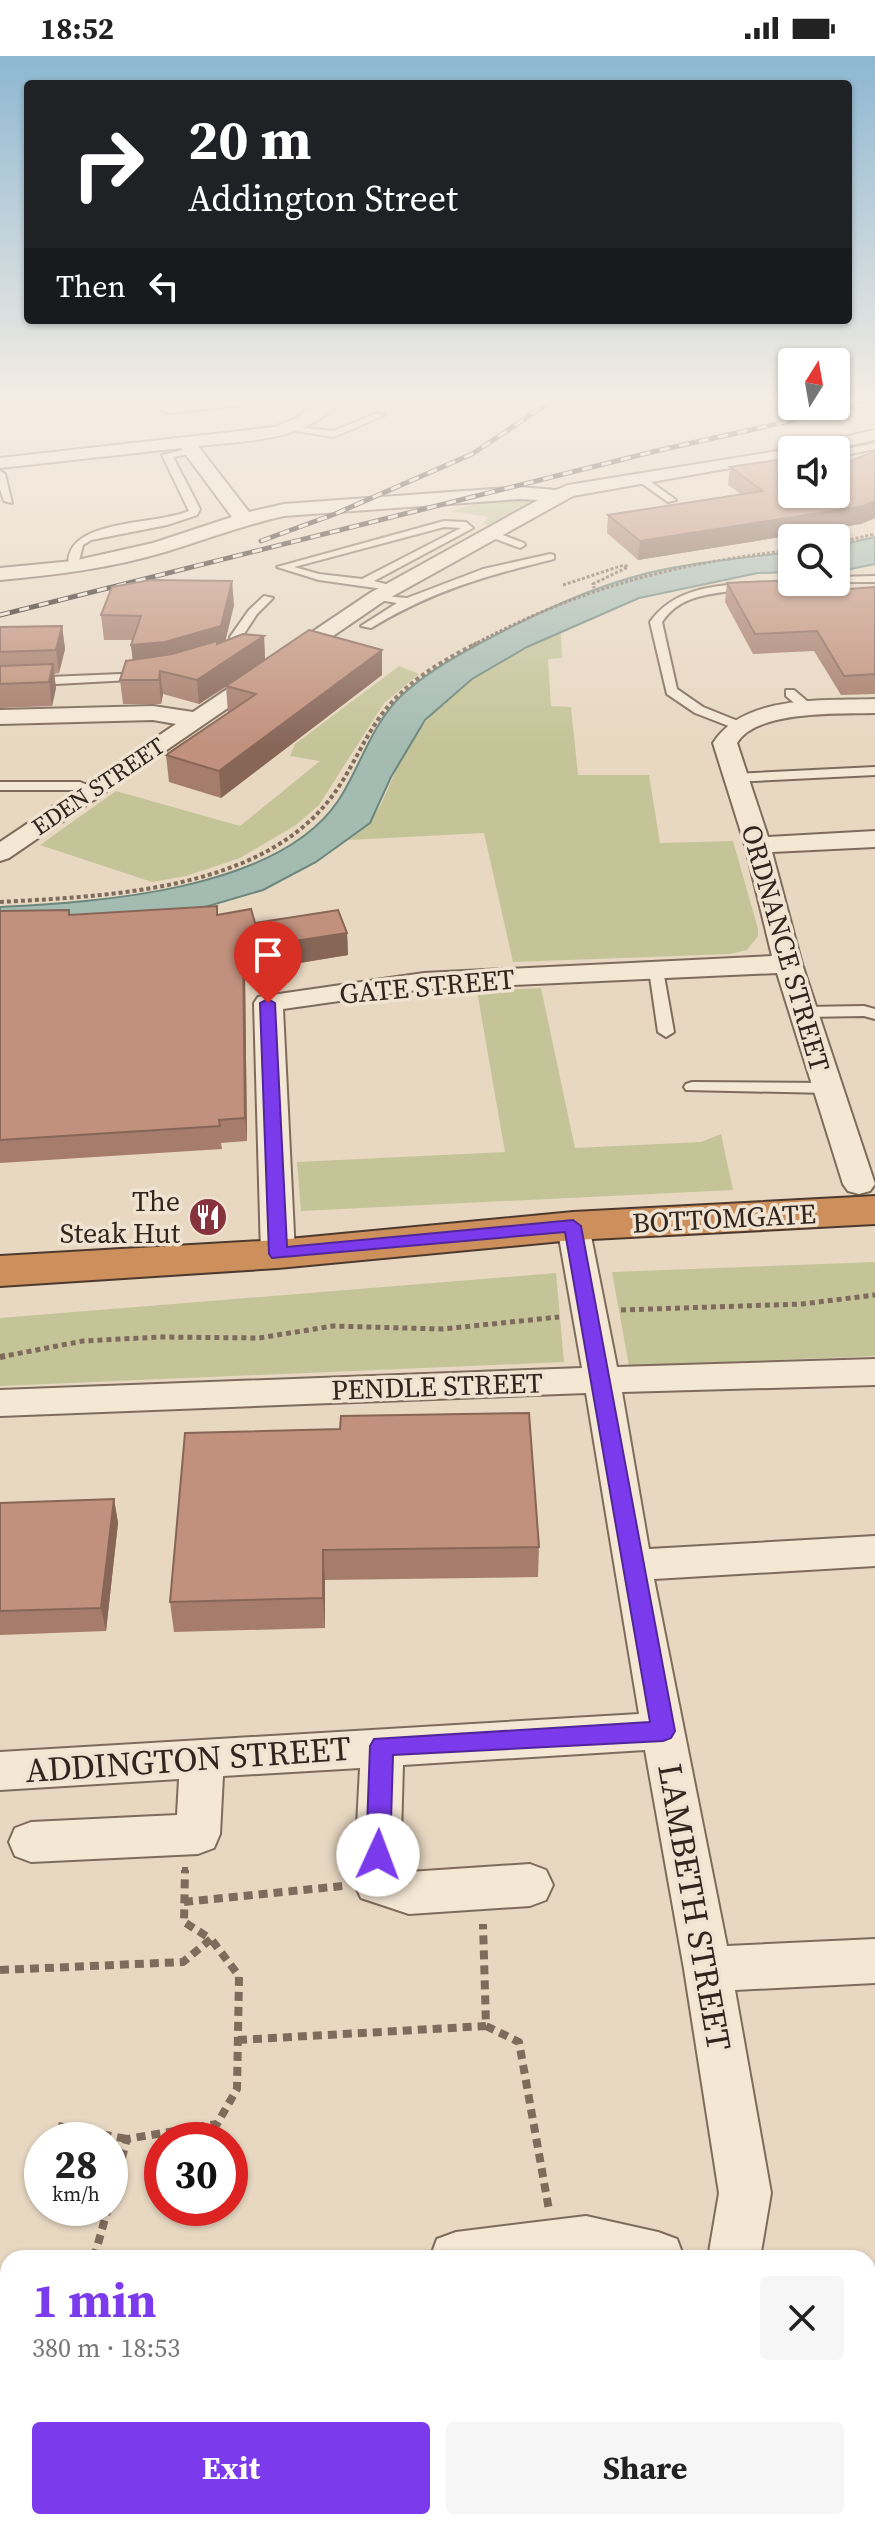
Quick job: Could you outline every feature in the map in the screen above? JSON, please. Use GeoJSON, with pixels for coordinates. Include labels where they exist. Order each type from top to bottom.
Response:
{"type":"FeatureCollection","features":[{"type":"Feature","properties":{"kind":"highway","name":"BOTTOMGATE"},"geometry":{"type":"LineString","coordinates":[[0,1271],[278,1254],[867,1197]]}},
{"type":"Feature","properties":{"kind":"street"},"geometry":{"type":"LineString","coordinates":[[241,515],[244,519]]}},
{"type":"Feature","properties":{"kind":"street"},"geometry":{"type":"LineString","coordinates":[[0,574],[73,567],[158,548],[260,515]]}},
{"type":"Feature","properties":{"kind":"street","name":"EDEN STREET"},"geometry":{"type":"LineString","coordinates":[[0,853],[197,720],[281,657],[385,592],[524,515]]}},
{"type":"Feature","properties":{"kind":"street"},"geometry":{"type":"LineString","coordinates":[[743,724],[810,710],[875,706]]}},
{"type":"Feature","properties":{"kind":"street"},"geometry":{"type":"LineString","coordinates":[[0,717],[153,713],[197,720]]}},
{"type":"Feature","properties":{"kind":"street","name":"ORDNANCE STREET"},"geometry":{"type":"LineString","coordinates":[[743,724],[726,738],[725,743],[734,778],[758,845],[788,964],[867,1197]]}},
{"type":"Feature","properties":{"kind":"street"},"geometry":{"type":"LineString","coordinates":[[758,845],[875,839]]}},
{"type":"Feature","properties":{"kind":"street","name":"GATE STREET"},"geometry":{"type":"LineString","coordinates":[[278,1254],[268,1003],[424,981],[788,964]]}},
{"type":"Feature","properties":{"kind":"street","name":"LAMBETH STREET"},"geometry":{"type":"LineString","coordinates":[[573,1226],[632,1565],[708,1969],[745,2193],[735,2250]]}},
{"type":"Feature","properties":{"kind":"street","name":"PENDLE STREET"},"geometry":{"type":"LineString","coordinates":[[0,1403],[875,1372]]}},
{"type":"Feature","properties":{"kind":"street"},"geometry":{"type":"LineString","coordinates":[[632,1565],[875,1551]]}},
{"type":"Feature","properties":{"kind":"street","name":"ADDINGTON STREET"},"geometry":{"type":"LineString","coordinates":[[0,1771],[663,1731]]}},
{"type":"Feature","properties":{"kind":"street"},"geometry":{"type":"LineString","coordinates":[[382,1746],[377,1883],[409,1893],[530,1885]]}},
{"type":"Feature","properties":{"kind":"street"},"geometry":{"type":"LineString","coordinates":[[31,1842],[198,1834],[202,1758]]}},
{"type":"Feature","properties":{"kind":"street"},"geometry":{"type":"LineString","coordinates":[[708,1969],[875,1961]]}},
{"type":"Feature","properties":{"kind":"street"},"geometry":{"type":"LineString","coordinates":[[542,2250],[586,2242],[622,2250]]}},
{"type":"Feature","properties":{"kind":"lane"},"geometry":{"type":"LineString","coordinates":[[73,567],[77,545],[86,537],[153,525],[185,515]]}},
{"type":"Feature","properties":{"kind":"lane"},"geometry":{"type":"LineString","coordinates":[[367,626],[385,592],[441,543],[468,528],[466,525],[444,524],[282,567],[385,592],[550,557]]}},
{"type":"Feature","properties":{"kind":"lane"},"geometry":{"type":"LineString","coordinates":[[492,534],[520,545]]}},
{"type":"Feature","properties":{"kind":"lane"},"geometry":{"type":"LineString","coordinates":[[850,580],[875,579]]}},
{"type":"Feature","properties":{"kind":"lane"},"geometry":{"type":"LineString","coordinates":[[743,724],[699,710],[671,691],[656,622],[666,607],[689,596],[758,585]]}},
{"type":"Feature","properties":{"kind":"lane"},"geometry":{"type":"LineString","coordinates":[[261,654],[237,653],[236,637],[268,598]]}},
{"type":"Feature","properties":{"kind":"lane"},"geometry":{"type":"LineString","coordinates":[[0,683],[103,681],[155,675]]}},
{"type":"Feature","properties":{"kind":"lane"},"geometry":{"type":"LineString","coordinates":[[790,693],[810,710]]}},
{"type":"Feature","properties":{"kind":"lane"},"geometry":{"type":"LineString","coordinates":[[734,778],[875,771]]}},
{"type":"Feature","properties":{"kind":"lane"},"geometry":{"type":"LineString","coordinates":[[0,786],[80,786],[94,790]]}},
{"type":"Feature","properties":{"kind":"lane"},"geometry":{"type":"LineString","coordinates":[[656,970],[666,1032]]}},
{"type":"Feature","properties":{"kind":"lane"},"geometry":{"type":"LineString","coordinates":[[804,1012],[864,1011],[875,1014]]}},
{"type":"Feature","properties":{"kind":"lane"},"geometry":{"type":"LineString","coordinates":[[692,1087],[828,1088]]}},
{"type":"Feature","properties":{"kind":"path"},"geometry":{"type":"LineString","coordinates":[[850,540],[875,534]]}},
{"type":"Feature","properties":{"kind":"path"},"geometry":{"type":"LineString","coordinates":[[0,902],[136,889],[229,867],[262,854],[325,806],[367,733],[397,695],[442,661],[511,623],[594,588],[652,570],[778,552]]}},
{"type":"Feature","properties":{"kind":"path"},"geometry":{"type":"LineString","coordinates":[[563,585],[624,565],[628,567],[593,584],[594,588]]}},
{"type":"Feature","properties":{"kind":"path"},"geometry":{"type":"LineString","coordinates":[[0,1357],[83,1341],[160,1337],[259,1338],[333,1326],[443,1329],[531,1322],[588,1313],[680,1306],[802,1304],[875,1295]]}},
{"type":"Feature","properties":{"kind":"path"},"geometry":{"type":"LineString","coordinates":[[128,2139],[217,2124],[237,2089],[239,1976],[211,1939],[184,1922],[186,1835]]}},
{"type":"Feature","properties":{"kind":"path"},"geometry":{"type":"LineString","coordinates":[[184,1902],[377,1883]]}},
{"type":"Feature","properties":{"kind":"path"},"geometry":{"type":"LineString","coordinates":[[482,1888],[486,2026]]}},
{"type":"Feature","properties":{"kind":"path"},"geometry":{"type":"LineString","coordinates":[[0,1970],[183,1962],[211,1939]]}},
{"type":"Feature","properties":{"kind":"path"},"geometry":{"type":"LineString","coordinates":[[238,2040],[486,2026],[519,2042],[536,2250]]}},
{"type":"Feature","properties":{"kind":"path"},"geometry":{"type":"LineString","coordinates":[[96,2250],[103,2226]]}},
{"type":"Feature","properties":{"kind":"green space"},"geometry":{"type":"Polygon","coordinates":[[[479,515],[509,515],[491,525],[483,523],[489,517],[479,515]]]}},
{"type":"Feature","properties":{"kind":"green space"},"geometry":{"type":"Polygon","coordinates":[[[561,633],[562,658],[548,659],[551,706],[571,707],[578,775],[649,775],[660,843],[733,841],[758,929],[758,936],[747,950],[730,954],[513,962],[484,833],[348,840],[371,821],[406,749],[436,710],[494,665],[561,633]]]}},
{"type":"Feature","properties":{"kind":"green space"},"geometry":{"type":"Polygon","coordinates":[[[399,666],[419,674],[384,703],[319,805],[296,825],[240,858],[186,876],[152,882],[40,845],[116,791],[240,826],[320,761],[290,756],[295,744],[399,666]]]}},
{"type":"Feature","properties":{"kind":"green space"},"geometry":{"type":"Polygon","coordinates":[[[541,988],[575,1148],[701,1142],[721,1134],[733,1190],[301,1211],[297,1162],[505,1152],[477,991],[541,988]]]}},
{"type":"Feature","properties":{"kind":"green space"},"geometry":{"type":"Polygon","coordinates":[[[875,1262],[875,1356],[629,1366],[612,1272],[875,1262]]]}},
{"type":"Feature","properties":{"kind":"green space"},"geometry":{"type":"Polygon","coordinates":[[[556,1273],[564,1362],[0,1386],[0,1318],[556,1273]]]}},
{"type":"Feature","properties":{"kind":"shaded area"},"geometry":{"type":"Polygon","coordinates":[[[875,537],[875,564],[850,569],[850,543],[875,537]]]}},
{"type":"Feature","properties":{"kind":"shaded area"},"geometry":{"type":"Polygon","coordinates":[[[778,554],[778,572],[758,573],[639,598],[527,647],[472,679],[425,720],[391,777],[370,823],[316,862],[263,890],[181,914],[0,931],[0,907],[86,901],[183,886],[230,873],[273,855],[310,831],[338,801],[373,734],[390,709],[400,697],[441,666],[525,620],[585,593],[648,573],[778,554]]]}},
{"type":"Feature","properties":{"kind":"building"},"geometry":{"type":"Polygon","coordinates":[[[609,515],[803,515],[640,541],[609,515]]]}},
{"type":"Feature","properties":{"kind":"building"},"geometry":{"type":"Polygon","coordinates":[[[151,580],[232,581],[221,626],[165,642],[131,645],[141,616],[101,615],[112,587],[151,580]]]}},
{"type":"Feature","properties":{"kind":"building"},"geometry":{"type":"Polygon","coordinates":[[[778,581],[778,596],[850,596],[850,589],[875,587],[875,674],[844,676],[817,631],[755,634],[727,583],[778,581]]]}},
{"type":"Feature","properties":{"kind":"building"},"geometry":{"type":"Polygon","coordinates":[[[62,626],[56,650],[0,652],[0,627],[62,626]]]}},
{"type":"Feature","properties":{"kind":"building"},"geometry":{"type":"Polygon","coordinates":[[[309,630],[382,650],[219,771],[166,755],[256,694],[226,686],[309,630]]]}},
{"type":"Feature","properties":{"kind":"building"},"geometry":{"type":"Polygon","coordinates":[[[243,634],[264,636],[197,680],[160,671],[159,680],[120,680],[126,661],[172,654],[217,641],[217,644],[243,634]]]}},
{"type":"Feature","properties":{"kind":"building"},"geometry":{"type":"Polygon","coordinates":[[[53,664],[49,682],[0,684],[0,666],[53,664]]]}},
{"type":"Feature","properties":{"kind":"building"},"geometry":{"type":"Polygon","coordinates":[[[217,906],[217,915],[251,909],[255,923],[338,910],[347,933],[243,949],[245,1118],[219,1120],[220,1126],[0,1140],[0,911],[69,910],[69,915],[217,906]]]}},
{"type":"Feature","properties":{"kind":"building"},"geometry":{"type":"Polygon","coordinates":[[[529,1413],[539,1547],[323,1550],[323,1598],[170,1602],[185,1433],[340,1429],[341,1416],[529,1413]]]}},
{"type":"Feature","properties":{"kind":"building"},"geometry":{"type":"Polygon","coordinates":[[[114,1499],[101,1608],[0,1611],[0,1503],[114,1499]]]}},
{"type":"Feature","properties":{"kind":"railway"},"geometry":{"type":"LineString","coordinates":[[261,541],[331,515]]}},
{"type":"Feature","properties":{"kind":"railway"},"geometry":{"type":"LineString","coordinates":[[0,615],[398,515]]}},
{"type":"Feature","properties":{"kind":"place","name":"The Steak Hut"},"geometry":{"type":"Point","coordinates":[208,1217]}},
{"type":"Feature","properties":{"kind":"route"},"geometry":{"type":"LineString","coordinates":[[268,1003],[278,1254],[573,1226],[663,1731],[382,1746],[378,1855]]}}]}
